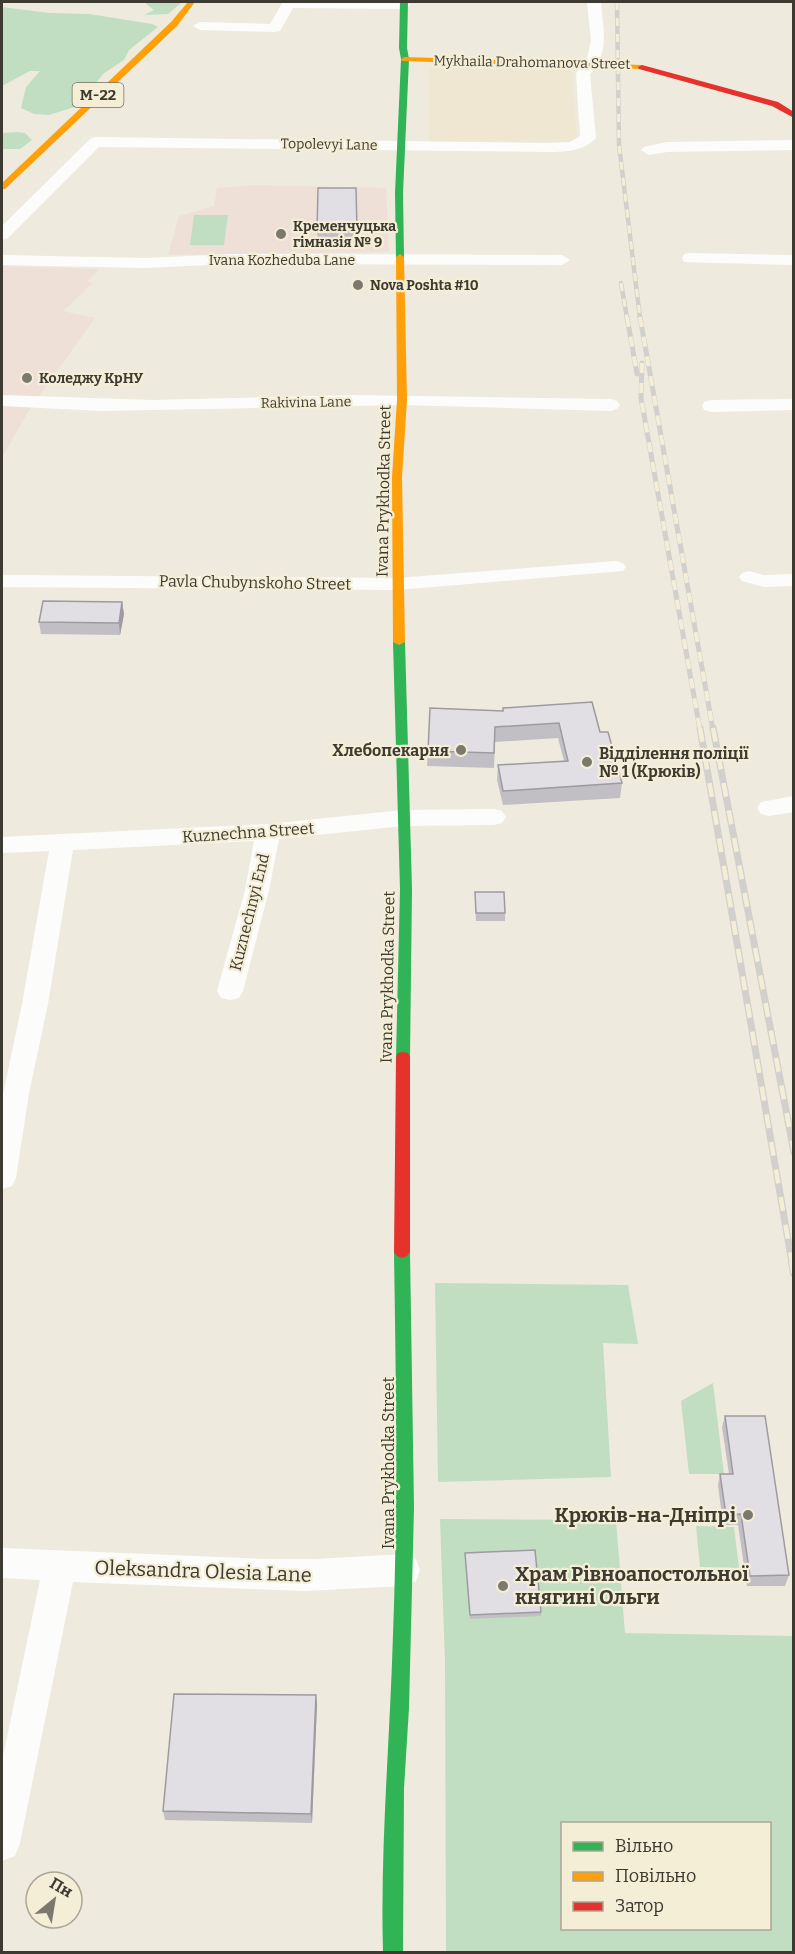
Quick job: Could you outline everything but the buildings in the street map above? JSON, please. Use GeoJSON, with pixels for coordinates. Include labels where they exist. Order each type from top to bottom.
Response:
{"type":"FeatureCollection","features":[{"type":"Feature","properties":{"kind":"main road","name":"М-22"},"geometry":{"type":"LineString","coordinates":[[2,186],[174,24],[191,2]]}},
{"type":"Feature","properties":{"kind":"main road","name":"Ivana Prykhodka Street"},"geometry":{"type":"LineString","coordinates":[[393,1953],[395,1788],[400,1708],[406,1508],[401,1146],[406,890],[397,584],[397,477],[402,400],[400,260],[401,145],[405,59],[403,48],[404,3]]}},
{"type":"Feature","properties":{"kind":"main road","name":"Mykhaila Drahomanova Street"},"geometry":{"type":"LineString","coordinates":[[405,59],[623,63],[654,69],[775,104],[794,116]]}},
{"type":"Feature","properties":{"kind":"street"},"geometry":{"type":"LineString","coordinates":[[593,63],[598,41],[594,2]]}},
{"type":"Feature","properties":{"kind":"street"},"geometry":{"type":"LineString","coordinates":[[200,26],[275,28],[288,4],[404,3]]}},
{"type":"Feature","properties":{"kind":"street","name":"Topolevyi Lane"},"geometry":{"type":"LineString","coordinates":[[2,235],[95,142],[564,147],[582,143],[588,138],[582,87],[583,73],[593,63]]}},
{"type":"Feature","properties":{"kind":"street"},"geometry":{"type":"LineString","coordinates":[[649,150],[667,147],[794,145]]}},
{"type":"Feature","properties":{"kind":"street"},"geometry":{"type":"LineString","coordinates":[[690,258],[794,260]]}},
{"type":"Feature","properties":{"kind":"street","name":"Ivana Kozheduba Lane"},"geometry":{"type":"LineString","coordinates":[[2,260],[145,263],[232,259],[562,260]]}},
{"type":"Feature","properties":{"kind":"street","name":"Rakivina Lane"},"geometry":{"type":"LineString","coordinates":[[2,401],[43,404],[176,405],[402,400],[611,405]]}},
{"type":"Feature","properties":{"kind":"street"},"geometry":{"type":"LineString","coordinates":[[711,406],[794,404]]}},
{"type":"Feature","properties":{"kind":"street","name":"Pavla Chubynskoho Street"},"geometry":{"type":"LineString","coordinates":[[2,581],[397,584],[616,567]]}},
{"type":"Feature","properties":{"kind":"street"},"geometry":{"type":"LineString","coordinates":[[749,577],[764,581],[794,580]]}},
{"type":"Feature","properties":{"kind":"street"},"geometry":{"type":"LineString","coordinates":[[769,808],[794,804]]}},
{"type":"Feature","properties":{"kind":"street","name":"Kuznechna Street"},"geometry":{"type":"LineString","coordinates":[[2,845],[268,832],[403,818],[494,817]]}},
{"type":"Feature","properties":{"kind":"street","name":"Kuznechnyi End"},"geometry":{"type":"LineString","coordinates":[[230,991],[257,890],[268,832]]}},
{"type":"Feature","properties":{"kind":"street"},"geometry":{"type":"LineString","coordinates":[[2,1178],[16,1093],[36,1004],[62,842]]}},
{"type":"Feature","properties":{"kind":"street","name":"Oleksandra Olesia Lane"},"geometry":{"type":"LineString","coordinates":[[2,1563],[201,1574],[308,1575],[372,1569],[404,1570]]}},
{"type":"Feature","properties":{"kind":"street"},"geometry":{"type":"LineString","coordinates":[[2,1843],[60,1566]]}},
{"type":"Feature","properties":{"kind":"shaded area"},"geometry":{"type":"Polygon","coordinates":[[[429,68],[572,70],[577,142],[429,142],[429,68]]]}},
{"type":"Feature","properties":{"kind":"shaded area","name":"Кременчуцька гімназія № 9"},"geometry":{"type":"Polygon","coordinates":[[[256,185],[386,188],[389,252],[168,255],[179,216],[214,206],[217,188],[256,185]]]}},
{"type":"Feature","properties":{"kind":"shaded area","name":"Коледжу КрНУ"},"geometry":{"type":"Polygon","coordinates":[[[2,266],[99,269],[87,282],[93,283],[63,311],[95,318],[29,410],[2,458],[2,266]]]}},
{"type":"Feature","properties":{"kind":"green space"},"geometry":{"type":"Polygon","coordinates":[[[147,2],[182,2],[168,14],[144,15],[154,10],[146,4],[147,2]]]}},
{"type":"Feature","properties":{"kind":"green space"},"geometry":{"type":"Polygon","coordinates":[[[2,7],[50,13],[89,14],[152,24],[158,27],[129,50],[124,60],[103,74],[78,106],[49,115],[34,114],[21,108],[26,87],[40,71],[30,71],[2,86],[2,7]]]}},
{"type":"Feature","properties":{"kind":"green space"},"geometry":{"type":"Polygon","coordinates":[[[2,133],[25,133],[32,140],[20,149],[2,149],[2,133]]]}},
{"type":"Feature","properties":{"kind":"green space"},"geometry":{"type":"Polygon","coordinates":[[[194,215],[228,215],[224,245],[190,245],[194,215]]]}},
{"type":"Feature","properties":{"kind":"green space"},"geometry":{"type":"Polygon","coordinates":[[[435,1283],[628,1285],[638,1344],[603,1343],[611,1477],[438,1482],[435,1283]]]}},
{"type":"Feature","properties":{"kind":"green space"},"geometry":{"type":"Polygon","coordinates":[[[713,1383],[724,1474],[689,1474],[681,1401],[713,1383]]]}},
{"type":"Feature","properties":{"kind":"green space"},"geometry":{"type":"Polygon","coordinates":[[[440,1519],[616,1520],[625,1633],[793,1636],[793,1952],[446,1952],[445,1662],[440,1519]]]}},
{"type":"Feature","properties":{"kind":"green space"},"geometry":{"type":"Polygon","coordinates":[[[696,1526],[734,1527],[739,1568],[700,1567],[696,1526]]]}},
{"type":"Feature","properties":{"kind":"railway"},"geometry":{"type":"LineString","coordinates":[[617,2],[619,145],[640,318]]}},
{"type":"Feature","properties":{"kind":"railway"},"geometry":{"type":"LineString","coordinates":[[621,283],[627,318]]}},
{"type":"Feature","properties":{"kind":"railway"},"geometry":{"type":"LineString","coordinates":[[627,317],[637,374]]}},
{"type":"Feature","properties":{"kind":"railway"},"geometry":{"type":"LineString","coordinates":[[640,317],[713,730]]}},
{"type":"Feature","properties":{"kind":"railway"},"geometry":{"type":"LineString","coordinates":[[642,363],[641,398],[700,730]]}},
{"type":"Feature","properties":{"kind":"railway"},"geometry":{"type":"LineString","coordinates":[[700,728],[792,1263]]}},
{"type":"Feature","properties":{"kind":"railway"},"geometry":{"type":"LineString","coordinates":[[713,728],[794,1152]]}},
{"type":"Feature","properties":{"kind":"railway"},"geometry":{"type":"LineString","coordinates":[[792,1262],[794,1273]]}},
{"type":"Feature","properties":{"kind":"traffic: fast"},"geometry":{"type":"LineString","coordinates":[[400,257],[399,193],[405,59],[403,48],[404,2]]}},
{"type":"Feature","properties":{"kind":"traffic: fast"},"geometry":{"type":"LineString","coordinates":[[399,642],[406,889],[403,1057]]}},
{"type":"Feature","properties":{"kind":"traffic: fast"},"geometry":{"type":"LineString","coordinates":[[393,1952],[395,1788],[400,1708],[406,1508],[402,1252]]}},
{"type":"Feature","properties":{"kind":"traffic: slow"},"geometry":{"type":"LineString","coordinates":[[2,187],[174,24],[191,2]]}},
{"type":"Feature","properties":{"kind":"traffic: slow"},"geometry":{"type":"LineString","coordinates":[[405,59],[642,67]]}},
{"type":"Feature","properties":{"kind":"traffic: slow"},"geometry":{"type":"LineString","coordinates":[[399,642],[397,477],[402,400],[400,257]]}},
{"type":"Feature","properties":{"kind":"traffic: jam"},"geometry":{"type":"LineString","coordinates":[[642,67],[775,104],[794,116]]}},
{"type":"Feature","properties":{"kind":"traffic: jam"},"geometry":{"type":"LineString","coordinates":[[402,1252],[403,1057]]}},
{"type":"Feature","properties":{"kind":"place","name":"Кременчуцька гімназія № 9"},"geometry":{"type":"Point","coordinates":[281,234]}},
{"type":"Feature","properties":{"kind":"place","name":"Nova Poshta #10"},"geometry":{"type":"Point","coordinates":[358,285]}},
{"type":"Feature","properties":{"kind":"place","name":"Коледжу КрНУ"},"geometry":{"type":"Point","coordinates":[27,378]}},
{"type":"Feature","properties":{"kind":"place","name":"Хлебопекарня"},"geometry":{"type":"Point","coordinates":[461,750]}},
{"type":"Feature","properties":{"kind":"place","name":"Відділення поліції № 1 (Крюків)"},"geometry":{"type":"Point","coordinates":[587,762]}},
{"type":"Feature","properties":{"kind":"place","name":"Крюків-на-Дніпрі"},"geometry":{"type":"Point","coordinates":[748,1515]}},
{"type":"Feature","properties":{"kind":"place","name":"Храм Рівноапостольної княгині Ольги"},"geometry":{"type":"Point","coordinates":[503,1586]}}]}
